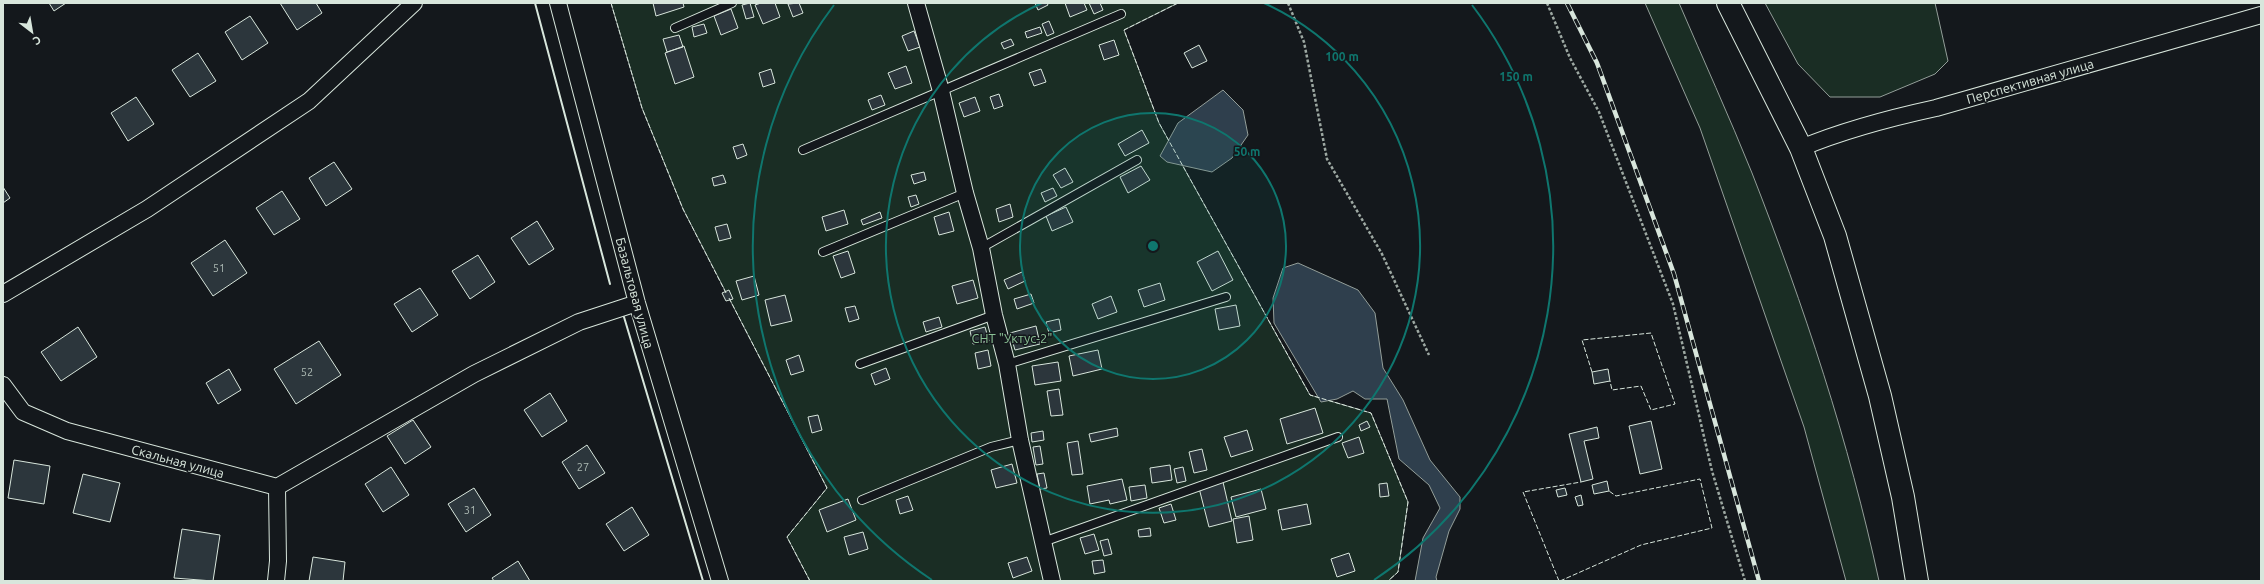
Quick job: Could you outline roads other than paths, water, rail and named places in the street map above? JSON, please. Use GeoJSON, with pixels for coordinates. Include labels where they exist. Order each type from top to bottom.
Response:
{"type":"FeatureCollection","features":[{"type":"Feature","properties":{"kind":"main road"},"geometry":{"type":"LineString","coordinates":[[1728,3],[1801,148],[1835,236],[1849,281],[1880,396],[1903,497],[1917,581]]}},
{"type":"Feature","properties":{"kind":"street"},"geometry":{"type":"LineString","coordinates":[[3,294],[148,210],[309,101],[414,3]]}},
{"type":"Feature","properties":{"kind":"street","name":"Базальтовая улица"},"geometry":{"type":"LineString","coordinates":[[558,3],[637,303],[720,581]]}},
{"type":"Feature","properties":{"kind":"street"},"geometry":{"type":"LineString","coordinates":[[916,3],[941,91],[965,193],[981,248],[994,315],[1007,364],[1020,440],[1052,581]]}},
{"type":"Feature","properties":{"kind":"street","name":"Перспективная улица"},"geometry":{"type":"LineString","coordinates":[[1801,148],[1826,138],[1889,119],[1969,98],[2261,15]]}},
{"type":"Feature","properties":{"kind":"street"},"geometry":{"type":"LineString","coordinates":[[276,581],[278,561],[277,487],[474,374],[579,322],[637,303]]}},
{"type":"Feature","properties":{"kind":"street","name":"Скальная улица"},"geometry":{"type":"LineString","coordinates":[[3,385],[23,412],[67,431],[277,487]]}},
{"type":"Feature","properties":{"kind":"lane"},"geometry":{"type":"LineString","coordinates":[[675,28],[732,3]]}},
{"type":"Feature","properties":{"kind":"lane"},"geometry":{"type":"LineString","coordinates":[[804,150],[1121,14]]}},
{"type":"Feature","properties":{"kind":"lane"},"geometry":{"type":"LineString","coordinates":[[981,248],[1137,160]]}},
{"type":"Feature","properties":{"kind":"lane"},"geometry":{"type":"LineString","coordinates":[[823,252],[965,193]]}},
{"type":"Feature","properties":{"kind":"lane"},"geometry":{"type":"LineString","coordinates":[[1007,364],[1226,297]]}},
{"type":"Feature","properties":{"kind":"lane"},"geometry":{"type":"LineString","coordinates":[[860,364],[994,315]]}},
{"type":"Feature","properties":{"kind":"lane"},"geometry":{"type":"LineString","coordinates":[[1043,542],[1338,437]]}},
{"type":"Feature","properties":{"kind":"lane"},"geometry":{"type":"LineString","coordinates":[[862,500],[990,447],[1020,440]]}},
{"type":"Feature","properties":{"kind":"water"},"geometry":{"type":"Polygon","coordinates":[[[1223,90],[1243,110],[1248,135],[1232,158],[1212,172],[1167,162],[1160,156],[1178,123],[1223,90]]]}},
{"type":"Feature","properties":{"kind":"water"},"geometry":{"type":"Polygon","coordinates":[[[1298,263],[1358,290],[1375,313],[1383,368],[1403,400],[1430,460],[1460,497],[1460,509],[1449,531],[1436,577],[1437,581],[1415,581],[1423,538],[1440,508],[1429,485],[1399,459],[1387,399],[1365,399],[1353,391],[1337,399],[1321,402],[1274,323],[1273,298],[1283,268],[1298,263]]]}},
{"type":"Feature","properties":{"kind":"railway"},"geometry":{"type":"LineString","coordinates":[[1567,3],[1597,63],[1674,274],[1759,581]]}},
{"type":"Feature","properties":{"kind":"park label","name":"СНТ \"Уктус-2\""},"geometry":{"type":"Point","coordinates":[1012,338]}}]}
